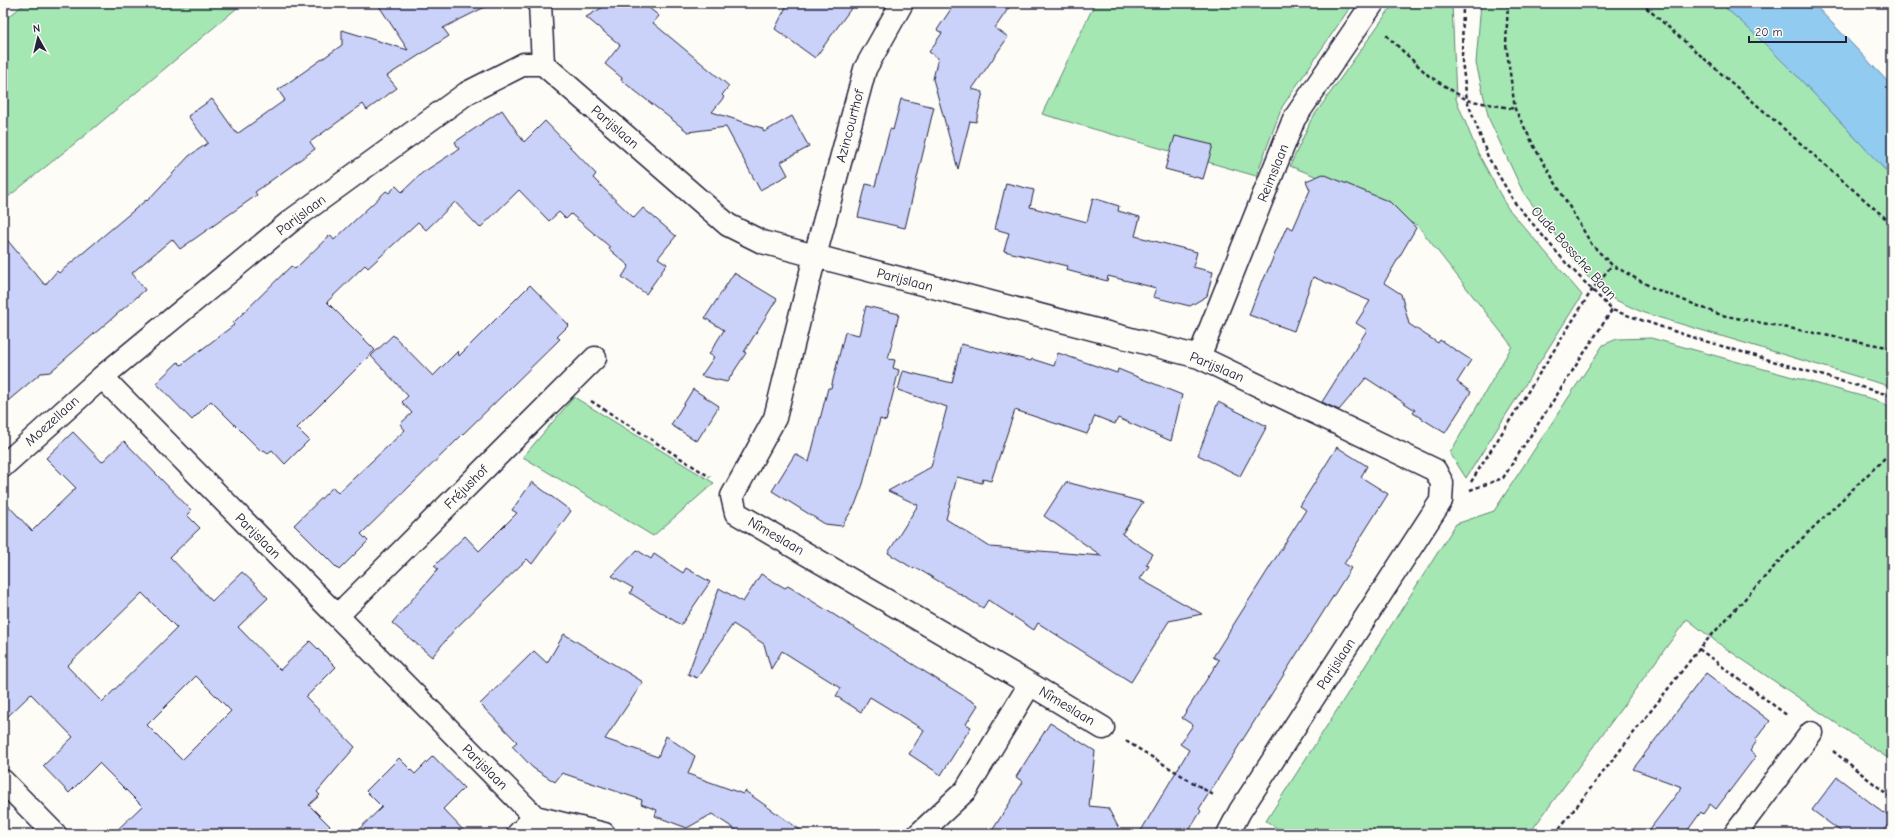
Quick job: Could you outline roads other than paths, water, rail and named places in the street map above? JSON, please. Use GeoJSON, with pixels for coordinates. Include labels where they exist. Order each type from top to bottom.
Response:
{"type":"FeatureCollection","features":[{"type":"Feature","properties":{"kind":"street"},"geometry":{"type":"LineString","coordinates":[[540,3],[543,64]]}},
{"type":"Feature","properties":{"kind":"street","name":"Azincourthof"},"geometry":{"type":"LineString","coordinates":[[815,256],[865,69],[902,3]]}},
{"type":"Feature","properties":{"kind":"street","name":"Reimslaan"},"geometry":{"type":"LineString","coordinates":[[1199,357],[1294,119],[1369,9]]}},
{"type":"Feature","properties":{"kind":"street","name":"Parijslaan"},"geometry":{"type":"LineString","coordinates":[[535,817],[102,377],[292,220],[467,93],[524,64],[543,64],[728,225],[762,242],[1199,357],[1435,470],[1442,484],[1442,501],[1240,811],[1228,834]]}},
{"type":"Feature","properties":{"kind":"street","name":"Nîmeslaan"},"geometry":{"type":"LineString","coordinates":[[815,256],[774,418],[732,496],[736,513],[1103,728]]}},
{"type":"Feature","properties":{"kind":"street","name":"Fréjushof"},"geometry":{"type":"LineString","coordinates":[[337,616],[594,358]]}},
{"type":"Feature","properties":{"kind":"street","name":"Moezellaan"},"geometry":{"type":"LineString","coordinates":[[3,466],[102,377]]}},
{"type":"Feature","properties":{"kind":"street","name":"Nîmeslaan"},"geometry":{"type":"LineString","coordinates":[[919,834],[966,790],[1030,684]]}},
{"type":"Feature","properties":{"kind":"street"},"geometry":{"type":"LineString","coordinates":[[1735,834],[1811,733]]}},
{"type":"Feature","properties":{"kind":"street"},"geometry":{"type":"LineString","coordinates":[[3,781],[55,834]]}},
{"type":"Feature","properties":{"kind":"street"},"geometry":{"type":"LineString","coordinates":[[518,834],[535,817],[604,834]]}},
{"type":"Feature","properties":{"kind":"water"},"geometry":{"type":"Polygon","coordinates":[[[1720,3],[1813,3],[1892,86],[1892,177],[1787,66],[1720,3]]]}}]}
